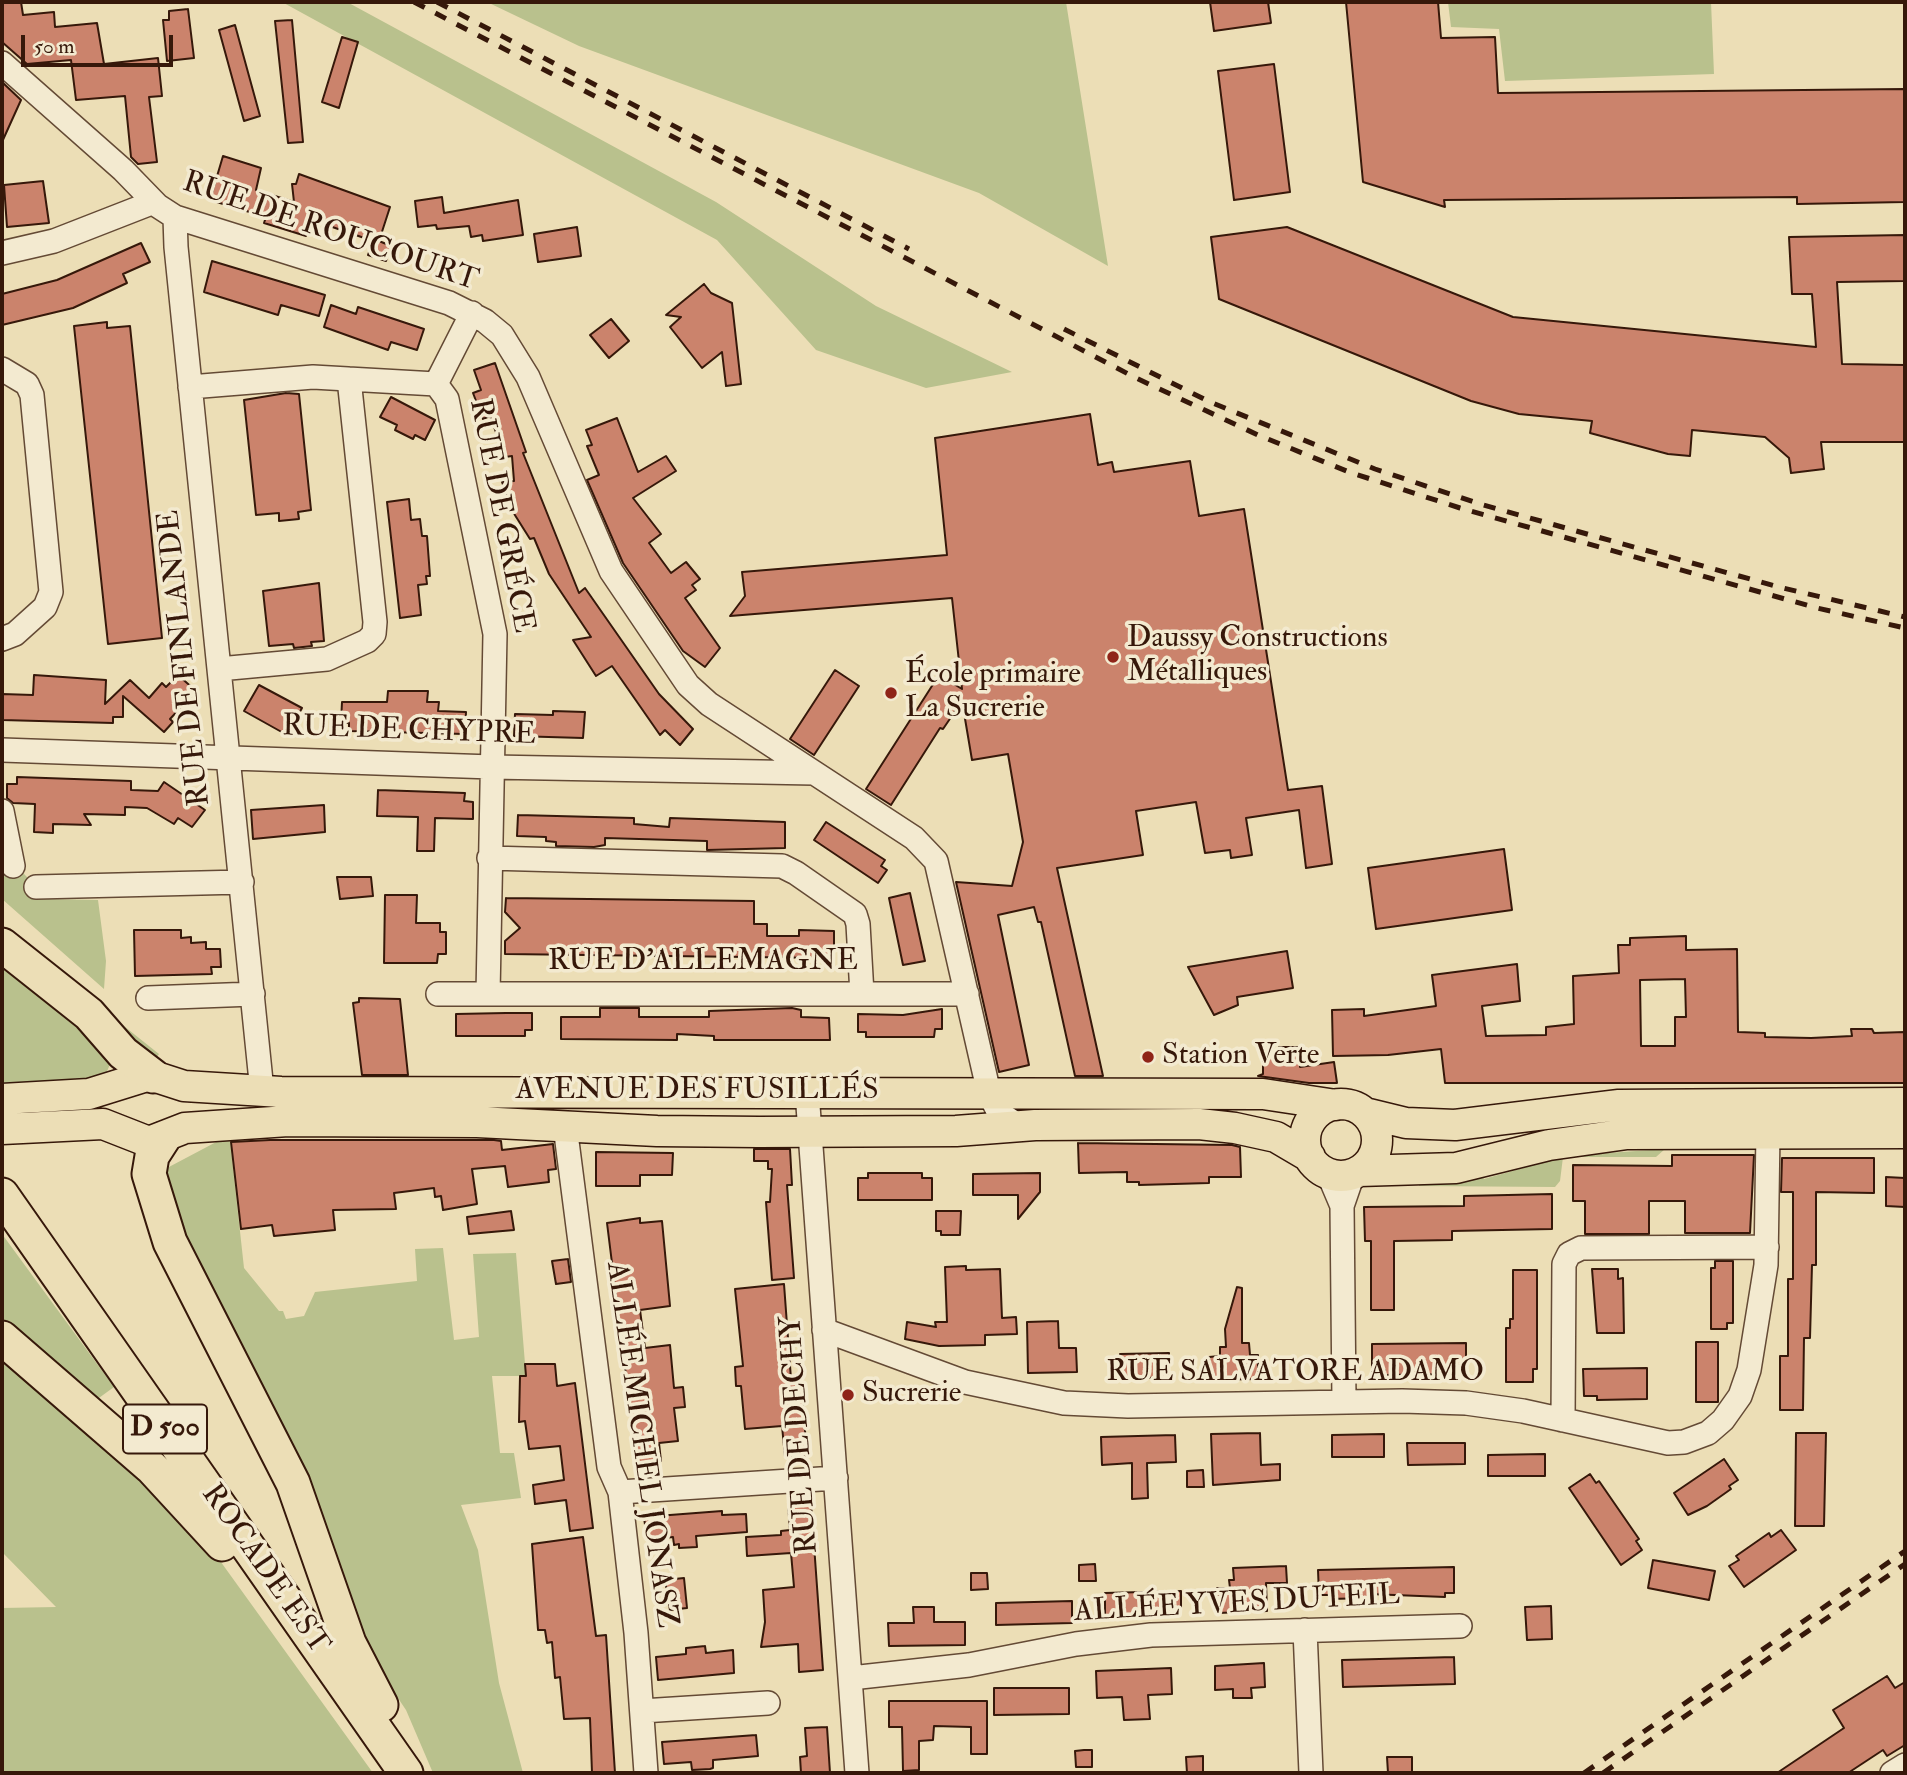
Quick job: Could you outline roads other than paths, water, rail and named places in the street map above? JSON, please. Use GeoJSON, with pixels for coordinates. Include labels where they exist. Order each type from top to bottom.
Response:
{"type":"FeatureCollection","features":[{"type":"Feature","properties":{"kind":"highway"},"geometry":{"type":"LineString","coordinates":[[2,945],[89,1014],[122,1054],[161,1079]]}},
{"type":"Feature","properties":{"kind":"highway"},"geometry":{"type":"LineString","coordinates":[[168,1135],[152,1156],[149,1174],[170,1242],[293,1483],[360,1668],[422,1773]]}},
{"type":"Feature","properties":{"kind":"highway","name":"ROCADE EST"},"geometry":{"type":"LineString","coordinates":[[2,1195],[406,1773]]}},
{"type":"Feature","properties":{"kind":"highway"},"geometry":{"type":"LineString","coordinates":[[2,1338],[171,1486],[217,1536],[274,1608],[328,1662]]}},
{"type":"Feature","properties":{"kind":"main road","name":"AVENUE DES FUSILLÉS"},"geometry":{"type":"LineString","coordinates":[[2,1099],[102,1091],[139,1077],[161,1079],[184,1086],[262,1091],[1274,1094],[1336,1105]]}},
{"type":"Feature","properties":{"kind":"main road"},"geometry":{"type":"LineString","coordinates":[[161,1079],[182,1102],[181,1119],[168,1135]]}},
{"type":"Feature","properties":{"kind":"main road"},"geometry":{"type":"LineString","coordinates":[[1905,1103],[1619,1105],[1455,1125],[1406,1123],[1365,1114],[1351,1105],[1336,1105],[1321,1111],[1310,1122],[1306,1139],[1338,1169],[1456,1168],[1549,1145],[1627,1134],[1905,1133]]}},
{"type":"Feature","properties":{"kind":"main road"},"geometry":{"type":"LineString","coordinates":[[1338,1169],[1372,1159],[1377,1142],[1374,1126],[1365,1114]]}},
{"type":"Feature","properties":{"kind":"main road","name":"AVENUE DES FUSILLÉS"},"geometry":{"type":"LineString","coordinates":[[2,1129],[114,1126],[145,1142],[198,1127],[288,1121],[477,1122],[671,1132],[956,1131],[1018,1126],[1224,1126],[1283,1140],[1338,1169]]}},
{"type":"Feature","properties":{"kind":"street","name":"RUE DE ROUCOURT"},"geometry":{"type":"LineString","coordinates":[[2,62],[123,170],[154,202],[175,217],[471,313],[502,335],[522,365],[604,559],[688,685],[709,704],[914,838],[936,861],[989,1093]]}},
{"type":"Feature","properties":{"kind":"street"},"geometry":{"type":"LineString","coordinates":[[2,253],[54,241],[154,202]]}},
{"type":"Feature","properties":{"kind":"street","name":"RUE DE FINLANDE"},"geometry":{"type":"LineString","coordinates":[[175,217],[262,1091]]}},
{"type":"Feature","properties":{"kind":"street"},"geometry":{"type":"LineString","coordinates":[[436,384],[471,313]]}},
{"type":"Feature","properties":{"kind":"street"},"geometry":{"type":"LineString","coordinates":[[2,369],[27,384],[32,395],[51,592],[45,607],[15,634],[2,639]]}},
{"type":"Feature","properties":{"kind":"street","name":"RUE DE GRÉCE"},"geometry":{"type":"LineString","coordinates":[[190,387],[301,377],[436,384],[450,407],[494,625],[488,994]]}},
{"type":"Feature","properties":{"kind":"street"},"geometry":{"type":"LineString","coordinates":[[219,669],[327,659],[367,641],[374,634],[375,622],[349,379]]}},
{"type":"Feature","properties":{"kind":"street","name":"RUE DE CHYPRE"},"geometry":{"type":"LineString","coordinates":[[2,750],[492,767],[814,773]]}},
{"type":"Feature","properties":{"kind":"street"},"geometry":{"type":"LineString","coordinates":[[2,811],[13,866]]}},
{"type":"Feature","properties":{"kind":"street"},"geometry":{"type":"LineString","coordinates":[[489,858],[782,866],[855,914],[858,924],[862,994]]}},
{"type":"Feature","properties":{"kind":"street"},"geometry":{"type":"LineString","coordinates":[[36,887],[242,882]]}},
{"type":"Feature","properties":{"kind":"street"},"geometry":{"type":"LineString","coordinates":[[148,998],[253,994]]}},
{"type":"Feature","properties":{"kind":"street","name":"RUE D'ALLEMAGNE"},"geometry":{"type":"LineString","coordinates":[[438,994],[967,994]]}},
{"type":"Feature","properties":{"kind":"street","name":"RUE DE DECHY"},"geometry":{"type":"LineString","coordinates":[[807,1092],[858,1773]]}},
{"type":"Feature","properties":{"kind":"street"},"geometry":{"type":"LineString","coordinates":[[989,1093],[999,1113],[1018,1126]]}},
{"type":"Feature","properties":{"kind":"street","name":"ALLÉE MICHEL JONASZ"},"geometry":{"type":"LineString","coordinates":[[565,1126],[609,1467],[620,1492],[636,1633],[646,1773]]}},
{"type":"Feature","properties":{"kind":"street","name":"RUE SALVATORE ADAMO"},"geometry":{"type":"LineString","coordinates":[[824,1330],[965,1382],[1064,1403],[1128,1406],[1344,1401],[1475,1404],[1677,1443],[1700,1437],[1715,1427],[1735,1405],[1745,1384],[1760,1315],[1767,1247],[1768,1132]]}},
{"type":"Feature","properties":{"kind":"street"},"geometry":{"type":"LineString","coordinates":[[1338,1169],[1342,1206],[1344,1401]]}},
{"type":"Feature","properties":{"kind":"street"},"geometry":{"type":"LineString","coordinates":[[1563,1420],[1564,1264],[1569,1254],[1581,1248],[1767,1247]]}},
{"type":"Feature","properties":{"kind":"street"},"geometry":{"type":"LineString","coordinates":[[620,1492],[836,1478]]}},
{"type":"Feature","properties":{"kind":"street","name":"ALLÉE YVES DUTEIL"},"geometry":{"type":"LineString","coordinates":[[851,1678],[969,1665],[1097,1640],[1171,1634],[1460,1626]]}},
{"type":"Feature","properties":{"kind":"street"},"geometry":{"type":"LineString","coordinates":[[1305,1630],[1311,1773]]}},
{"type":"Feature","properties":{"kind":"street"},"geometry":{"type":"LineString","coordinates":[[642,1711],[768,1703]]}},
{"type":"Feature","properties":{"kind":"street"},"geometry":{"type":"LineString","coordinates":[[1892,1773],[1905,1765]]}},
{"type":"Feature","properties":{"kind":"railway"},"geometry":{"type":"LineString","coordinates":[[414,2],[1136,378],[1258,435],[1349,472],[1460,508],[1817,608],[1905,628]]}},
{"type":"Feature","properties":{"kind":"railway"},"geometry":{"type":"LineString","coordinates":[[437,2],[909,249]]}},
{"type":"Feature","properties":{"kind":"railway"},"geometry":{"type":"LineString","coordinates":[[1064,329],[1210,402],[1375,469],[1480,504],[1612,541],[1779,587],[1905,617]]}},
{"type":"Feature","properties":{"kind":"railway"},"geometry":{"type":"LineString","coordinates":[[1584,1773],[1905,1551]]}},
{"type":"Feature","properties":{"kind":"railway"},"geometry":{"type":"LineString","coordinates":[[1603,1773],[1905,1564]]}},
{"type":"Feature","properties":{"kind":"place","name":"Daussy Constructions Métalliques"},"geometry":{"type":"Point","coordinates":[1113,657]}},
{"type":"Feature","properties":{"kind":"place","name":"École primaire La Sucrerie"},"geometry":{"type":"Point","coordinates":[891,693]}},
{"type":"Feature","properties":{"kind":"place","name":"Station Verte"},"geometry":{"type":"Point","coordinates":[1148,1057]}},
{"type":"Feature","properties":{"kind":"place","name":"Sucrerie"},"geometry":{"type":"Point","coordinates":[848,1395]}}]}
